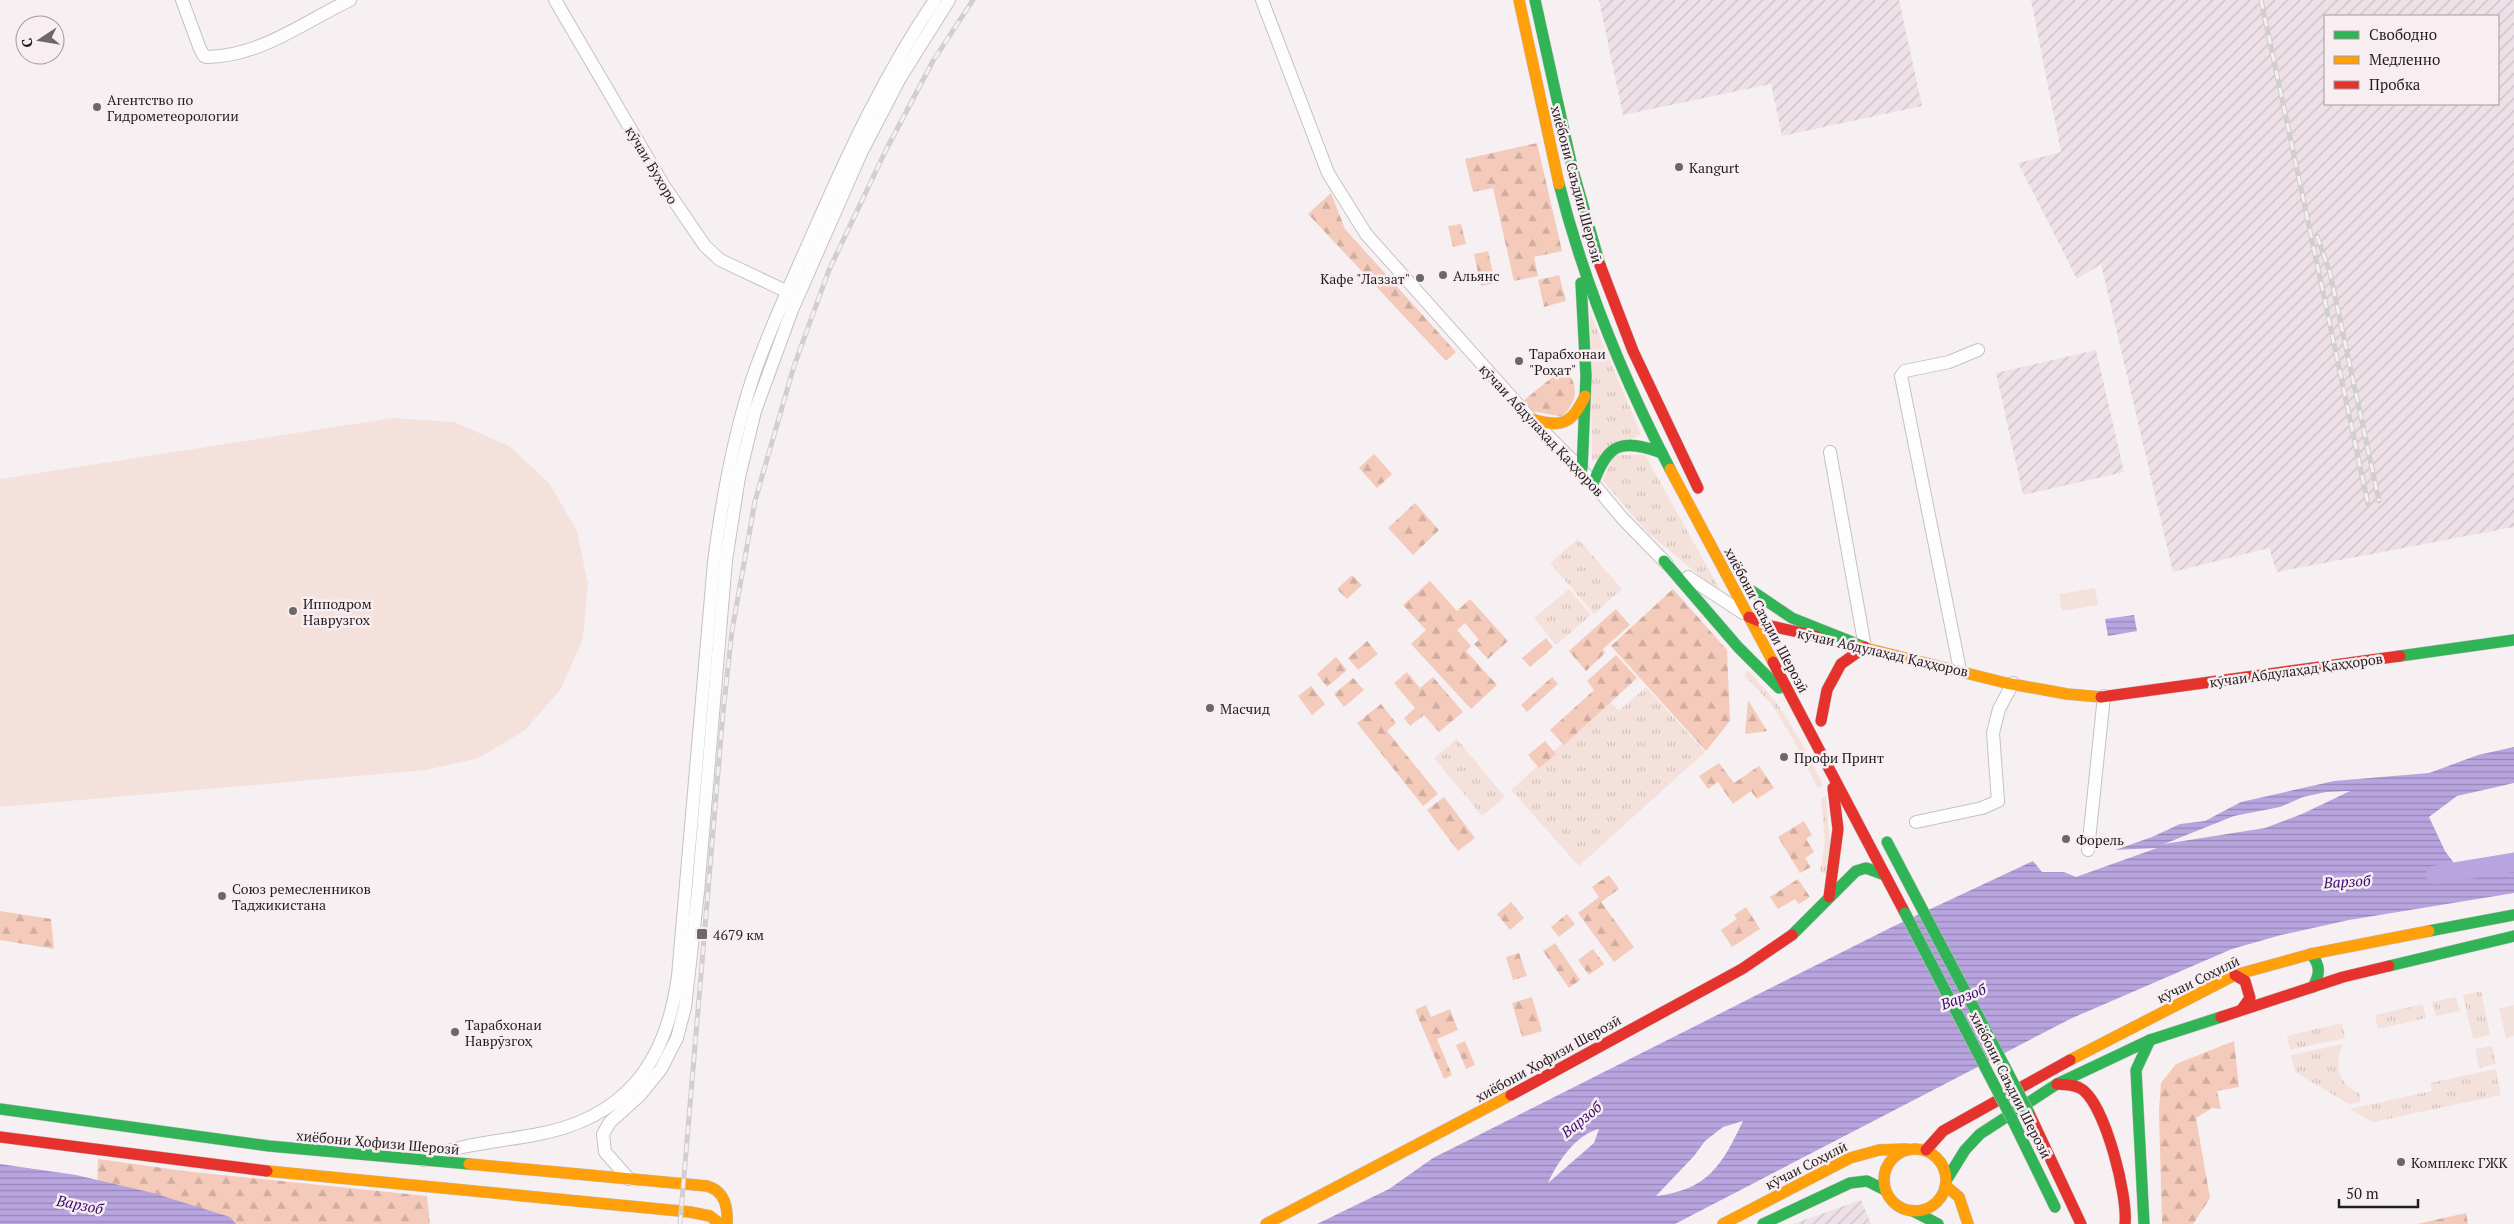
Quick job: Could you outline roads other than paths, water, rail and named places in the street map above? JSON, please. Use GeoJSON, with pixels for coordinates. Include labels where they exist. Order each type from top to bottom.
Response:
{"type":"FeatureCollection","features":[{"type":"Feature","properties":{"kind":"main road","name":"хиёбони Саъдии Шерозӣ"},"geometry":{"type":"LineString","coordinates":[[1518,0],[1551,155],[1576,249],[1611,340],[1662,453],[1905,913],[2060,1215]]}},
{"type":"Feature","properties":{"kind":"main road","name":"хиёбони Саъдии Шерозӣ"},"geometry":{"type":"LineString","coordinates":[[1535,0],[1567,149],[1600,266],[1624,328],[1660,410],[1703,498]]}},
{"type":"Feature","properties":{"kind":"main road"},"geometry":{"type":"LineString","coordinates":[[1576,249],[1583,300],[1585,396],[1582,470]]}},
{"type":"Feature","properties":{"kind":"main road"},"geometry":{"type":"LineString","coordinates":[[1531,419],[1546,424],[1564,424],[1576,416],[1585,396]]}},
{"type":"Feature","properties":{"kind":"main road"},"geometry":{"type":"LineString","coordinates":[[1593,484],[1601,460],[1609,450],[1620,445],[1644,446],[1662,453]]}},
{"type":"Feature","properties":{"kind":"main road"},"geometry":{"type":"LineString","coordinates":[[1664,561],[1744,654],[1792,700]]}},
{"type":"Feature","properties":{"kind":"main road","name":"хиёбони Саъдии Шерозӣ"},"geometry":{"type":"LineString","coordinates":[[1780,643],[1750,587],[1792,618],[1865,647]]}},
{"type":"Feature","properties":{"kind":"main road","name":"кӯчаи Абдулаҳад Қаҳҳоров"},"geometry":{"type":"LineString","coordinates":[[1749,617],[1771,626],[2013,683],[2071,695],[2104,696],[2514,640]]}},
{"type":"Feature","properties":{"kind":"main road","name":"хиёбони Саъдии Шерозӣ"},"geometry":{"type":"LineString","coordinates":[[1813,706],[1823,726],[1826,690],[1840,664],[1865,647]]}},
{"type":"Feature","properties":{"kind":"main road"},"geometry":{"type":"LineString","coordinates":[[1829,896],[1838,837],[1836,800],[1830,771],[1833,764],[1840,761]]}},
{"type":"Feature","properties":{"kind":"main road","name":"хиёбони Саъдии Шерозӣ"},"geometry":{"type":"LineString","coordinates":[[1880,829],[2028,1111],[2081,1224]]}},
{"type":"Feature","properties":{"kind":"main road","name":"хиёбони Ҳофизи Шерозӣ"},"geometry":{"type":"LineString","coordinates":[[1266,1224],[1488,1108],[1742,968],[1795,933],[1816,915],[1829,896],[1856,871],[1866,868],[1885,875]]}},
{"type":"Feature","properties":{"kind":"main road","name":"кӯчаи Соҳилӣ"},"geometry":{"type":"LineString","coordinates":[[1926,1150],[1943,1131],[2047,1072],[2235,975],[2272,963],[2311,954],[2514,915]]}},
{"type":"Feature","properties":{"kind":"main road"},"geometry":{"type":"LineString","coordinates":[[1913,1211],[1931,1207],[1943,1194],[1946,1182],[1965,1150],[1980,1134],[2057,1084],[2150,1040],[2343,977],[2514,936]]}},
{"type":"Feature","properties":{"kind":"main road"},"geometry":{"type":"LineString","coordinates":[[2311,954],[2319,962],[2321,974],[2313,987]]}},
{"type":"Feature","properties":{"kind":"main road"},"geometry":{"type":"LineString","coordinates":[[2235,975],[2245,981],[2250,998],[2242,1009]]}},
{"type":"Feature","properties":{"kind":"main road"},"geometry":{"type":"LineString","coordinates":[[2144,1224],[2136,1070],[2150,1040]]}},
{"type":"Feature","properties":{"kind":"main road"},"geometry":{"type":"LineString","coordinates":[[2057,1084],[2079,1087],[2085,1092],[2100,1115],[2127,1206],[2125,1224]]}},
{"type":"Feature","properties":{"kind":"main road","name":"хиёбони Ҳофизи Шерозӣ"},"geometry":{"type":"LineString","coordinates":[[0,1109],[254,1144],[715,1188],[726,1203],[727,1224]]}},
{"type":"Feature","properties":{"kind":"main road"},"geometry":{"type":"LineString","coordinates":[[0,1137],[278,1173],[690,1212],[710,1216],[720,1224]]}},
{"type":"Feature","properties":{"kind":"main road"},"geometry":{"type":"LineString","coordinates":[[1885,1190],[1884,1173],[1892,1158],[1906,1149],[1926,1150],[1941,1161],[1946,1182],[1956,1190],[1964,1205],[1968,1224]]}},
{"type":"Feature","properties":{"kind":"main road","name":"кӯчаи Соҳилӣ"},"geometry":{"type":"LineString","coordinates":[[1724,1224],[1850,1158],[1879,1150],[1906,1149]]}},
{"type":"Feature","properties":{"kind":"main road"},"geometry":{"type":"LineString","coordinates":[[412,1187],[418,1160]]}},
{"type":"Feature","properties":{"kind":"main road"},"geometry":{"type":"LineString","coordinates":[[1763,1224],[1845,1185],[1860,1181],[1873,1182],[1885,1190],[1891,1200],[1901,1208],[1913,1211],[1938,1224]]}},
{"type":"Feature","properties":{"kind":"street"},"geometry":{"type":"LineString","coordinates":[[182,0],[200,49],[204,56],[207,57],[246,50],[277,40],[350,0]]}},
{"type":"Feature","properties":{"kind":"street","name":"кӯчаи Бухоро"},"geometry":{"type":"LineString","coordinates":[[555,0],[664,186],[705,246],[720,260],[788,292]]}},
{"type":"Feature","properties":{"kind":"street"},"geometry":{"type":"LineString","coordinates":[[629,1179],[606,1152],[603,1134],[610,1122],[650,1084],[666,1062],[677,1038],[688,987],[714,562],[726,481],[753,378],[788,292],[866,118],[905,48],[936,0]]}},
{"type":"Feature","properties":{"kind":"street"},"geometry":{"type":"LineString","coordinates":[[705,728],[731,523],[742,463],[764,381],[800,290],[865,145],[900,78],[949,0]]}},
{"type":"Feature","properties":{"kind":"street","name":"кӯчаи Абдулаҳад Қаҳҳоров"},"geometry":{"type":"LineString","coordinates":[[1262,0],[1328,173],[1366,234],[1531,419],[1582,470],[1664,561],[1749,617]]}},
{"type":"Feature","properties":{"kind":"street"},"geometry":{"type":"LineString","coordinates":[[1960,670],[1901,376],[1905,371],[1949,362],[1978,350]]}},
{"type":"Feature","properties":{"kind":"street"},"geometry":{"type":"LineString","coordinates":[[1830,452],[1865,647]]}},
{"type":"Feature","properties":{"kind":"street"},"geometry":{"type":"LineString","coordinates":[[1916,822],[1982,808],[1998,801],[1993,733],[1999,709],[2013,683]]}},
{"type":"Feature","properties":{"kind":"street"},"geometry":{"type":"LineString","coordinates":[[2088,850],[2104,696]]}},
{"type":"Feature","properties":{"kind":"street"},"geometry":{"type":"LineString","coordinates":[[418,1160],[449,1149],[554,1131],[606,1108],[633,1086],[656,1055],[668,1025],[693,884]]}},
{"type":"Feature","properties":{"kind":"water"},"geometry":{"type":"Polygon","coordinates":[[[2134,615],[2137,631],[2108,636],[2105,619],[2134,615]]]}},
{"type":"Feature","properties":{"kind":"water"},"geometry":{"type":"Polygon","coordinates":[[[2514,747],[2514,783],[2457,796],[2429,817],[2445,851],[2466,879],[2514,862],[2514,893],[2349,920],[2281,935],[2232,949],[2070,1019],[1675,1224],[1317,1224],[1389,1189],[1433,1158],[1892,927],[2033,861],[2042,872],[2064,872],[2076,877],[2157,848],[2115,850],[2152,837],[2180,824],[2205,821],[2241,802],[2334,781],[2429,773],[2478,755],[2514,747]],[[2350,791],[2326,792],[2303,797],[2280,807],[2234,816],[2164,844],[2265,828],[2302,814],[2350,791]],[[1743,1121],[1723,1127],[1705,1141],[1694,1156],[1656,1196],[1689,1188],[1711,1173],[1728,1150],[1743,1121]],[[1599,1129],[1591,1132],[1568,1150],[1548,1183],[1594,1143],[1599,1129]]]}},
{"type":"Feature","properties":{"kind":"water"},"geometry":{"type":"Polygon","coordinates":[[[0,1164],[76,1175],[153,1193],[230,1217],[236,1224],[0,1224],[0,1164]]]}},
{"type":"Feature","properties":{"kind":"waterway","name":"Варзоб"},"geometry":{"type":"LineString","coordinates":[[2435,875],[2514,862]]}},
{"type":"Feature","properties":{"kind":"railway"},"geometry":{"type":"LineString","coordinates":[[680,1224],[723,713],[732,631],[755,501],[794,366],[829,270],[885,152],[933,61],[973,0]]}},
{"type":"Feature","properties":{"kind":"railway"},"geometry":{"type":"LineString","coordinates":[[2261,0],[2368,504]]}},
{"type":"Feature","properties":{"kind":"railway"},"geometry":{"type":"LineString","coordinates":[[2317,236],[2330,273],[2379,501]]}},
{"type":"Feature","properties":{"kind":"place","name":"Агентство по Гидрометеорологии"},"geometry":{"type":"Point","coordinates":[97,107]}},
{"type":"Feature","properties":{"kind":"place","name":"Kangurt"},"geometry":{"type":"Point","coordinates":[1679,167]}},
{"type":"Feature","properties":{"kind":"place","name":"Альянс"},"geometry":{"type":"Point","coordinates":[1443,275]}},
{"type":"Feature","properties":{"kind":"place","name":"Кафе \"Лаззат\""},"geometry":{"type":"Point","coordinates":[1420,278]}},
{"type":"Feature","properties":{"kind":"place","name":"Тарабхонаи \"Роҳат\""},"geometry":{"type":"Point","coordinates":[1519,361]}},
{"type":"Feature","properties":{"kind":"place","name":"Ипподром Наврузгох"},"geometry":{"type":"Point","coordinates":[293,611]}},
{"type":"Feature","properties":{"kind":"place","name":"Масчид"},"geometry":{"type":"Point","coordinates":[1210,708]}},
{"type":"Feature","properties":{"kind":"place","name":"Профи Принт"},"geometry":{"type":"Point","coordinates":[1784,757]}},
{"type":"Feature","properties":{"kind":"place","name":"Форель"},"geometry":{"type":"Point","coordinates":[2066,839]}},
{"type":"Feature","properties":{"kind":"place","name":"Союз ремесленников Таджикистана"},"geometry":{"type":"Point","coordinates":[222,896]}},
{"type":"Feature","properties":{"kind":"place","name":"4679 км"},"geometry":{"type":"Point","coordinates":[702,934]}},
{"type":"Feature","properties":{"kind":"place","name":"Тарабхонаи Наврӯзгоҳ"},"geometry":{"type":"Point","coordinates":[455,1032]}},
{"type":"Feature","properties":{"kind":"place","name":"Комплекс ГЖК"},"geometry":{"type":"Point","coordinates":[2401,1162]}}]}
